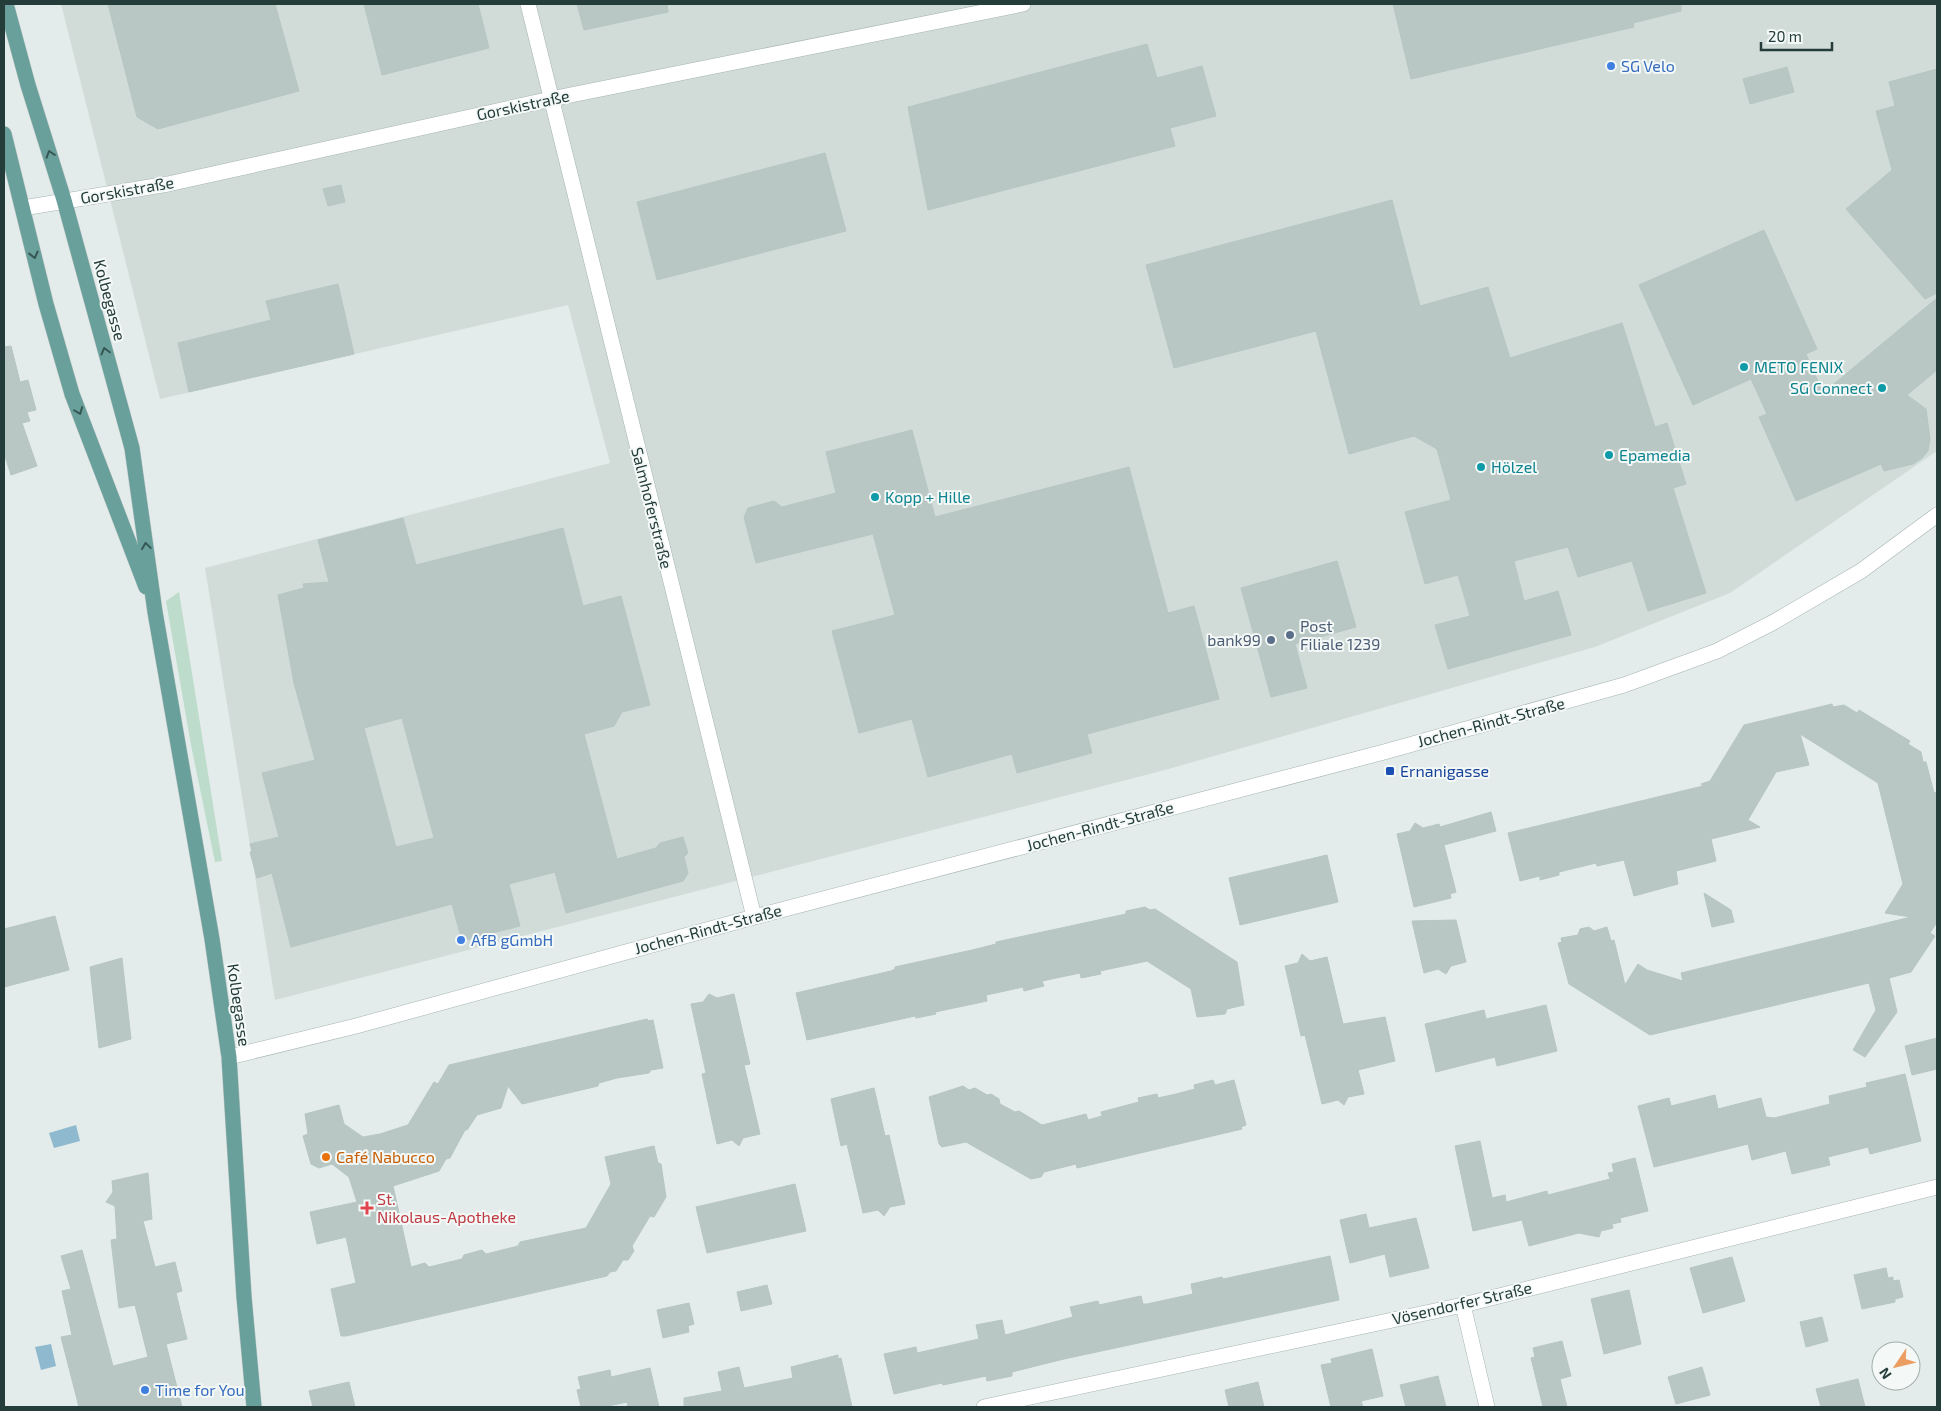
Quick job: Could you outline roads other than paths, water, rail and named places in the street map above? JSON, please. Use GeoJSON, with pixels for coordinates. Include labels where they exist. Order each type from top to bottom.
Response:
{"type":"FeatureCollection","features":[{"type":"Feature","properties":{"kind":"main road","name":"Kolbegasse"},"geometry":{"type":"LineString","coordinates":[[6,4],[28,85],[64,200],[132,448],[155,612],[212,939],[229,1057],[244,1297],[254,1407]]}},
{"type":"Feature","properties":{"kind":"main road","name":"Kolbegasse"},"geometry":{"type":"LineString","coordinates":[[4,134],[46,304],[72,394],[155,612]]}},
{"type":"Feature","properties":{"kind":"street","name":"Salmhoferstraße"},"geometry":{"type":"LineString","coordinates":[[528,4],[754,917]]}},
{"type":"Feature","properties":{"kind":"street","name":"Gorskistraße"},"geometry":{"type":"LineString","coordinates":[[23,208],[168,184],[551,99],[1023,4]]}},
{"type":"Feature","properties":{"kind":"street","name":"Jochen-Rindt-Straße"},"geometry":{"type":"LineString","coordinates":[[229,1057],[366,1024],[754,917],[1384,752],[1624,685],[1717,651],[1787,615],[1861,571],[1937,515]]}},
{"type":"Feature","properties":{"kind":"street","name":"Vösendorfer Straße"},"geometry":{"type":"LineString","coordinates":[[984,1407],[1463,1305],[1937,1187]]}},
{"type":"Feature","properties":{"kind":"street"},"geometry":{"type":"LineString","coordinates":[[1463,1305],[1487,1407]]}},
{"type":"Feature","properties":{"kind":"water"},"geometry":{"type":"Polygon","coordinates":[[[76,1125],[80,1141],[54,1148],[49,1133],[76,1125]]]}},
{"type":"Feature","properties":{"kind":"water"},"geometry":{"type":"Polygon","coordinates":[[[51,1344],[56,1366],[41,1370],[35,1347],[51,1344]]]}},
{"type":"Feature","properties":{"kind":"place","name":"SG Velo"},"geometry":{"type":"Point","coordinates":[1611,66]}},
{"type":"Feature","properties":{"kind":"place","name":"METO FENIX"},"geometry":{"type":"Point","coordinates":[1744,367]}},
{"type":"Feature","properties":{"kind":"place","name":"SG Connect"},"geometry":{"type":"Point","coordinates":[1882,388]}},
{"type":"Feature","properties":{"kind":"place","name":"Epamedia"},"geometry":{"type":"Point","coordinates":[1609,455]}},
{"type":"Feature","properties":{"kind":"place","name":"Hölzel"},"geometry":{"type":"Point","coordinates":[1481,467]}},
{"type":"Feature","properties":{"kind":"place","name":"Kopp + Hille"},"geometry":{"type":"Point","coordinates":[875,497]}},
{"type":"Feature","properties":{"kind":"place","name":"Post Filiale 1239"},"geometry":{"type":"Point","coordinates":[1290,635]}},
{"type":"Feature","properties":{"kind":"place","name":"bank99"},"geometry":{"type":"Point","coordinates":[1271,640]}},
{"type":"Feature","properties":{"kind":"place","name":"Ernanigasse"},"geometry":{"type":"Point","coordinates":[1390,771]}},
{"type":"Feature","properties":{"kind":"place","name":"AfB gGmbH"},"geometry":{"type":"Point","coordinates":[461,940]}},
{"type":"Feature","properties":{"kind":"place","name":"Café Nabucco"},"geometry":{"type":"Point","coordinates":[326,1157]}},
{"type":"Feature","properties":{"kind":"place","name":"St. Nikolaus-Apotheke"},"geometry":{"type":"Point","coordinates":[367,1208]}},
{"type":"Feature","properties":{"kind":"place","name":"Time for You"},"geometry":{"type":"Point","coordinates":[145,1390]}}]}
